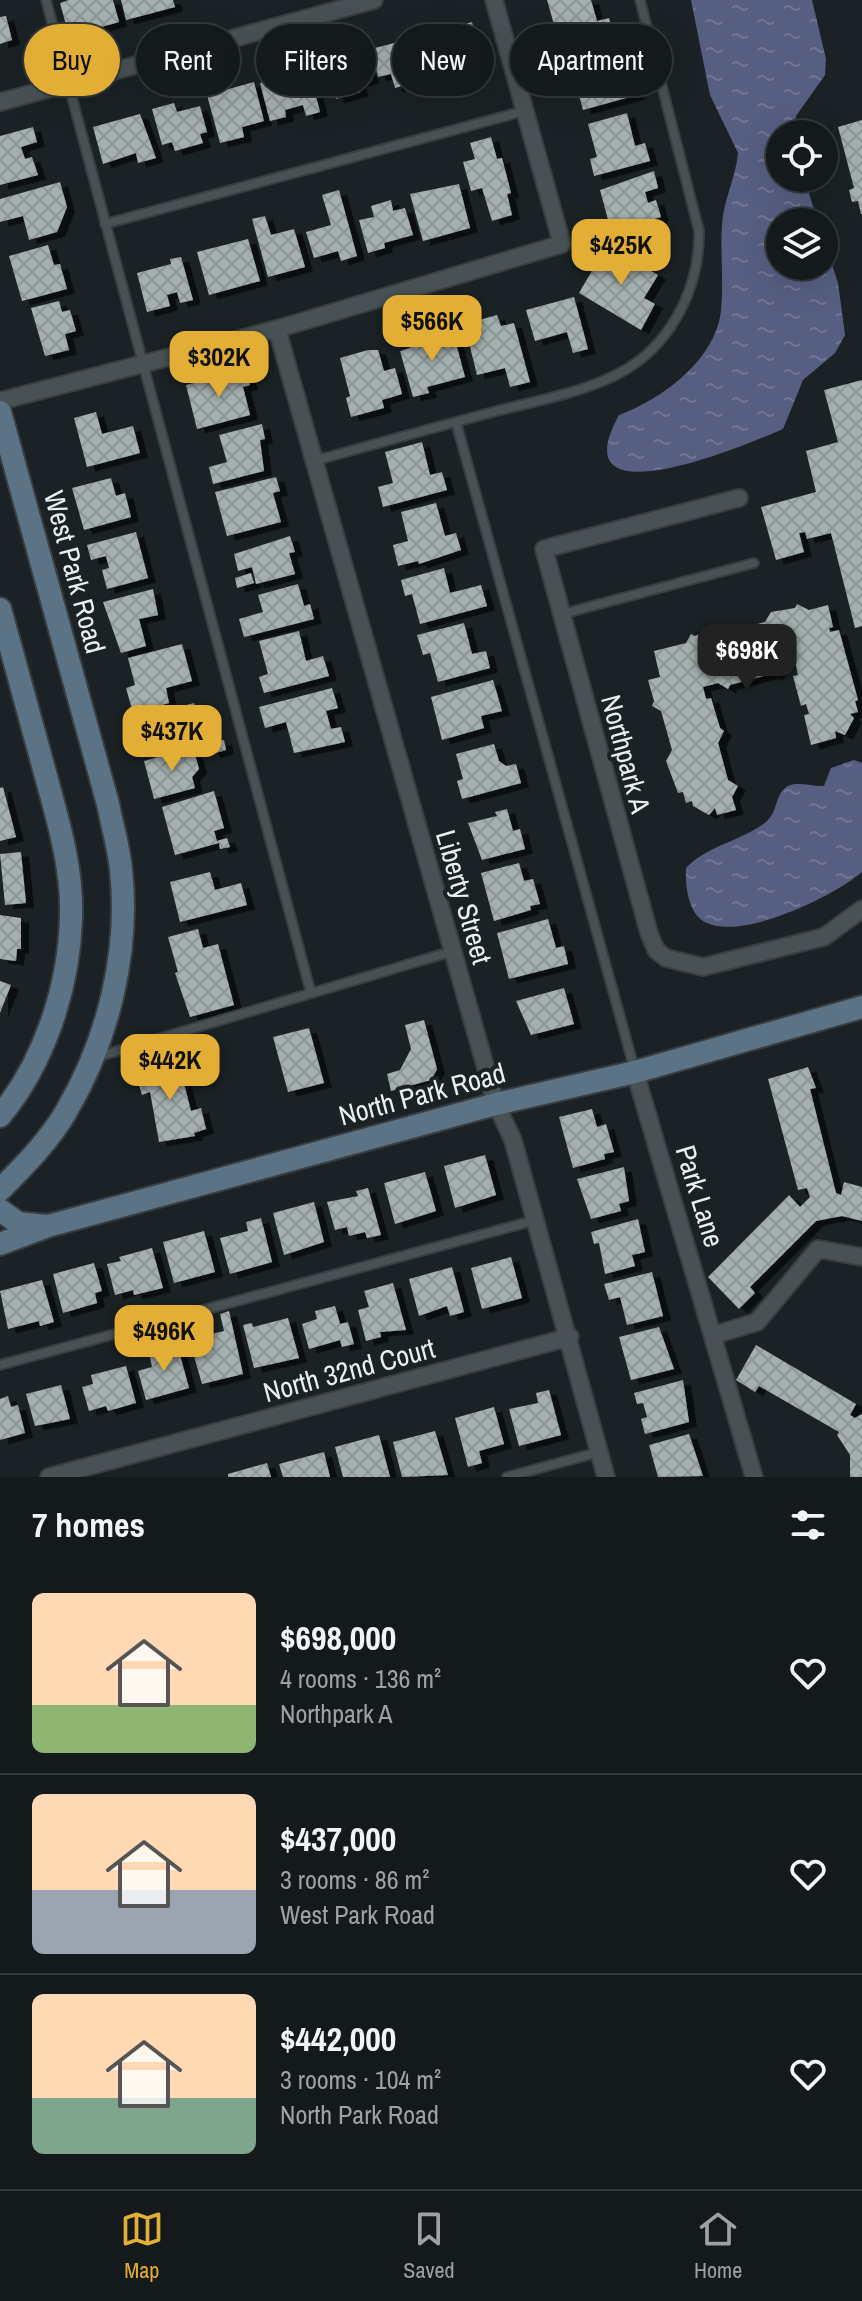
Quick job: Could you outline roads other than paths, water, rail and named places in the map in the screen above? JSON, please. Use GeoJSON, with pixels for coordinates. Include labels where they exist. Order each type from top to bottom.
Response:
{"type":"FeatureCollection","features":[{"type":"Feature","properties":{"kind":"street"},"geometry":{"type":"LineString","coordinates":[[120,69],[374,0]]}},
{"type":"Feature","properties":{"kind":"street"},"geometry":{"type":"LineString","coordinates":[[0,401],[277,329],[562,244],[494,0]]}},
{"type":"Feature","properties":{"kind":"street"},"geometry":{"type":"LineString","coordinates":[[0,102],[24,95]]}},
{"type":"Feature","properties":{"kind":"street","name":"Liberty Street"},"geometry":{"type":"LineString","coordinates":[[277,329],[496,1104],[513,1140],[570,1337],[606,1477]]}},
{"type":"Feature","properties":{"kind":"street","name":"West Park Road"},"geometry":{"type":"LineString","coordinates":[[0,412],[108,804],[121,869],[122,917],[118,962],[103,1034],[67,1111],[29,1161],[0,1190]]}},
{"type":"Feature","properties":{"kind":"street","name":"Northpark A"},"geometry":{"type":"LineString","coordinates":[[739,498],[544,549],[656,950],[666,958],[703,967],[824,937],[862,909]]}},
{"type":"Feature","properties":{"kind":"street"},"geometry":{"type":"LineString","coordinates":[[0,609],[58,820],[69,873],[72,917],[67,964],[50,1026],[32,1070],[0,1116]]}},
{"type":"Feature","properties":{"kind":"street","name":"North Park Road"},"geometry":{"type":"LineString","coordinates":[[0,1244],[48,1226],[496,1104],[635,1072],[862,1007]]}},
{"type":"Feature","properties":{"kind":"street","name":"Park Lane"},"geometry":{"type":"LineString","coordinates":[[635,1072],[754,1477]]}},
{"type":"Feature","properties":{"kind":"street"},"geometry":{"type":"LineString","coordinates":[[0,1210],[18,1223],[48,1226]]}},
{"type":"Feature","properties":{"kind":"street"},"geometry":{"type":"LineString","coordinates":[[714,1335],[757,1322],[818,1249],[862,1257]]}},
{"type":"Feature","properties":{"kind":"street","name":"North 32nd Court"},"geometry":{"type":"LineString","coordinates":[[49,1477],[570,1337]]}},
{"type":"Feature","properties":{"kind":"lane"},"geometry":{"type":"LineString","coordinates":[[46,0],[52,24]]}},
{"type":"Feature","properties":{"kind":"lane"},"geometry":{"type":"LineString","coordinates":[[314,461],[619,373],[660,339],[680,311],[700,260],[694,200],[640,0]]}},
{"type":"Feature","properties":{"kind":"lane"},"geometry":{"type":"LineString","coordinates":[[71,96],[311,993]]}},
{"type":"Feature","properties":{"kind":"lane"},"geometry":{"type":"LineString","coordinates":[[105,224],[524,111]]}},
{"type":"Feature","properties":{"kind":"lane"},"geometry":{"type":"LineString","coordinates":[[456,422],[635,1072]]}},
{"type":"Feature","properties":{"kind":"lane"},"geometry":{"type":"LineString","coordinates":[[561,614],[754,563]]}},
{"type":"Feature","properties":{"kind":"lane"},"geometry":{"type":"LineString","coordinates":[[92,1058],[453,951]]}},
{"type":"Feature","properties":{"kind":"lane"},"geometry":{"type":"LineString","coordinates":[[0,1365],[536,1220]]}},
{"type":"Feature","properties":{"kind":"lane"},"geometry":{"type":"LineString","coordinates":[[507,1477],[600,1452]]}},
{"type":"Feature","properties":{"kind":"water"},"geometry":{"type":"Polygon","coordinates":[[[691,0],[812,0],[826,59],[825,75],[795,120],[766,120],[766,192],[808,192],[814,208],[766,208],[766,280],[837,280],[845,335],[835,353],[803,380],[783,429],[700,460],[665,469],[635,472],[614,466],[607,448],[619,415],[669,388],[698,361],[717,328],[721,310],[722,224],[738,153],[710,95],[691,0]]]}},
{"type":"Feature","properties":{"kind":"water"},"geometry":{"type":"Polygon","coordinates":[[[854,760],[862,763],[862,872],[810,903],[765,921],[723,927],[701,919],[689,899],[686,868],[704,854],[766,822],[788,786],[824,786],[831,768],[854,760]]]}}]}
